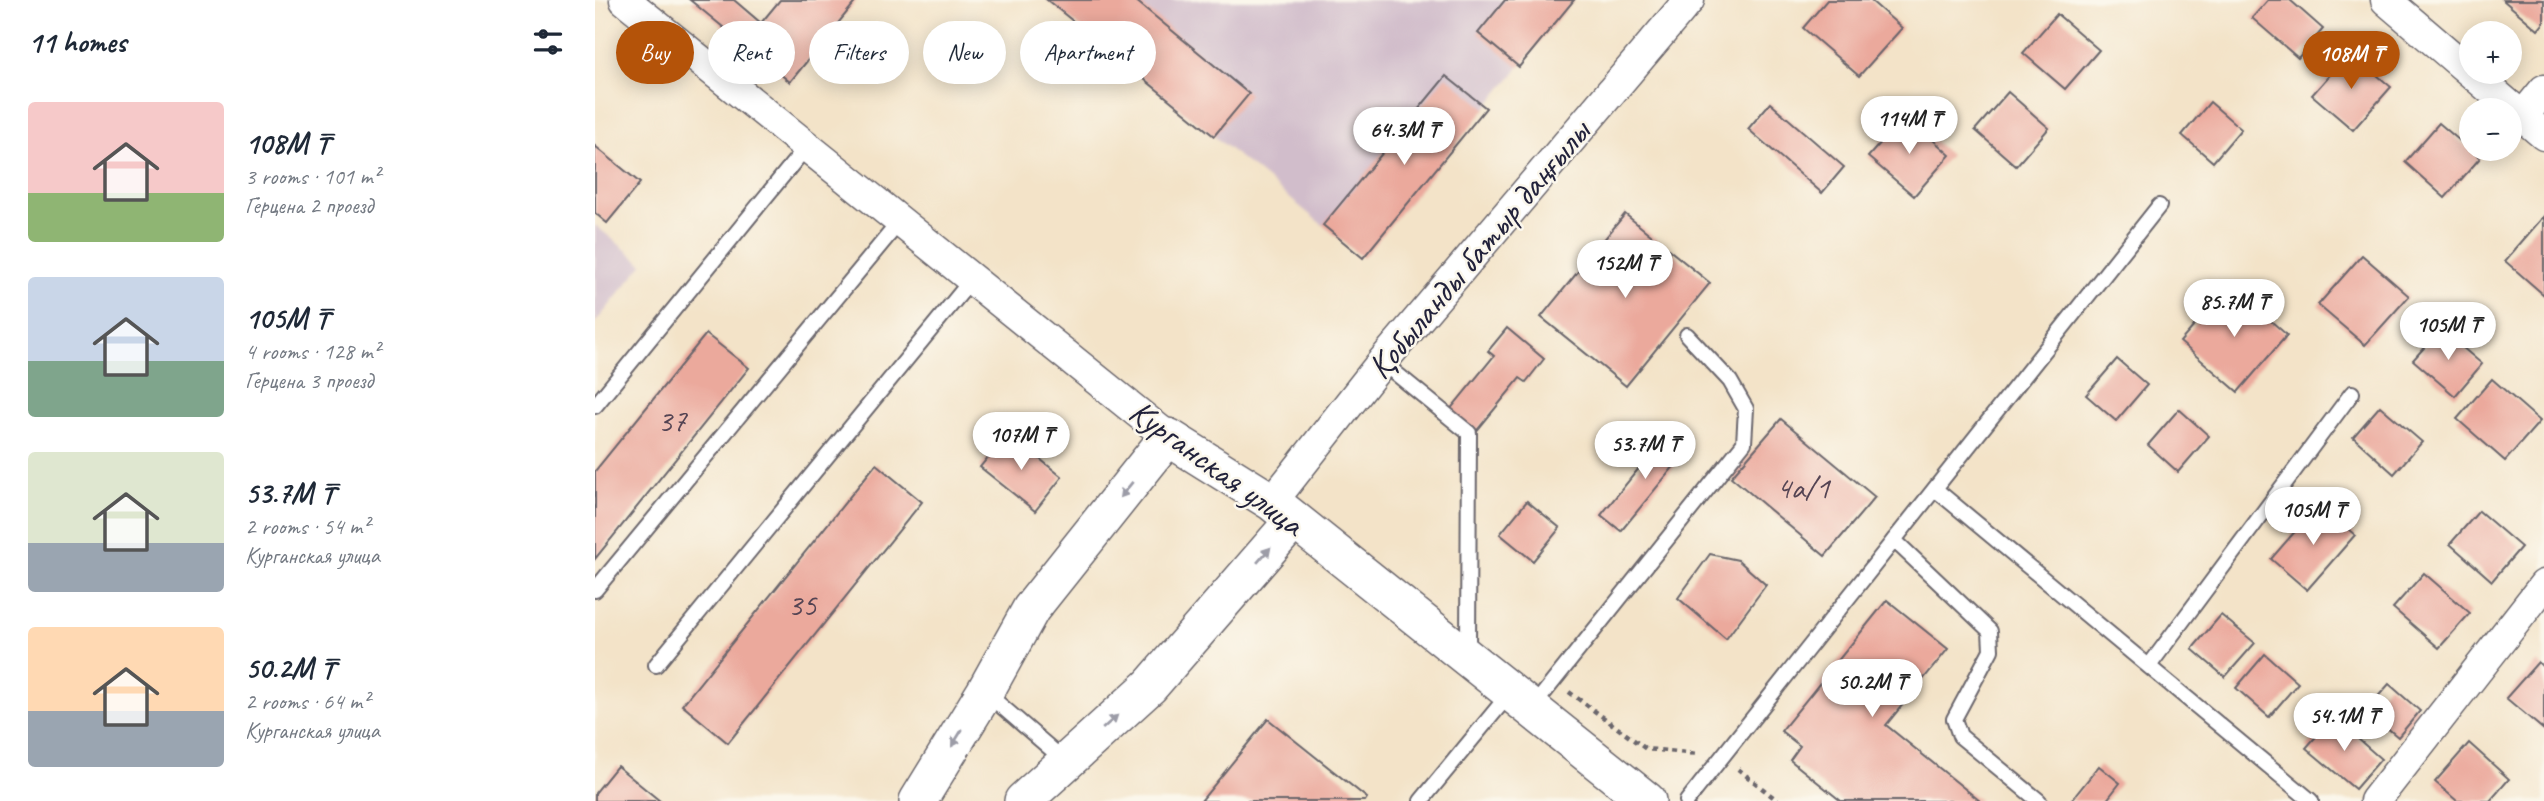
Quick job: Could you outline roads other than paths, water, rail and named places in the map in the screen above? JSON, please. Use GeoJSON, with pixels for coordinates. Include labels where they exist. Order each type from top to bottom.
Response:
{"type":"FeatureCollection","features":[{"type":"Feature","properties":{"kind":"street","name":"Курганская улица"},"geometry":{"type":"LineString","coordinates":[[625,0],[1168,437],[1283,511],[1647,801]]}},
{"type":"Feature","properties":{"kind":"street","name":"Қобыланды батыр даңғылы"},"geometry":{"type":"LineString","coordinates":[[1023,801],[1150,686],[1283,511],[1382,362],[1689,0]]}},
{"type":"Feature","properties":{"kind":"street"},"geometry":{"type":"LineString","coordinates":[[2386,0],[2533,126],[2544,90]]}},
{"type":"Feature","properties":{"kind":"street"},"geometry":{"type":"LineString","coordinates":[[918,801],[985,692],[1031,610],[1168,437]]}},
{"type":"Feature","properties":{"kind":"street"},"geometry":{"type":"LineString","coordinates":[[2375,801],[2544,585]]}},
{"type":"Feature","properties":{"kind":"lane"},"geometry":{"type":"LineString","coordinates":[[595,405],[807,146]]}},
{"type":"Feature","properties":{"kind":"lane"},"geometry":{"type":"LineString","coordinates":[[1687,801],[2159,206]]}},
{"type":"Feature","properties":{"kind":"lane"},"geometry":{"type":"LineString","coordinates":[[595,590],[901,220]]}},
{"type":"Feature","properties":{"kind":"lane"},"geometry":{"type":"LineString","coordinates":[[656,664],[973,278]]}},
{"type":"Feature","properties":{"kind":"lane"},"geometry":{"type":"LineString","coordinates":[[1422,801],[1521,701],[1554,681],[1744,443],[1746,410],[1730,381],[1687,335]]}},
{"type":"Feature","properties":{"kind":"lane"},"geometry":{"type":"LineString","coordinates":[[1382,362],[1469,433],[1468,658]]}},
{"type":"Feature","properties":{"kind":"lane"},"geometry":{"type":"LineString","coordinates":[[2148,666],[2352,393]]}},
{"type":"Feature","properties":{"kind":"lane"},"geometry":{"type":"LineString","coordinates":[[1935,489],[2311,801]]}},
{"type":"Feature","properties":{"kind":"lane"},"geometry":{"type":"LineString","coordinates":[[1894,540],[1990,631],[1991,650],[1954,719],[1960,736],[2039,801]]}},
{"type":"Feature","properties":{"kind":"lane"},"geometry":{"type":"LineString","coordinates":[[985,692],[1066,762]]}}]}
